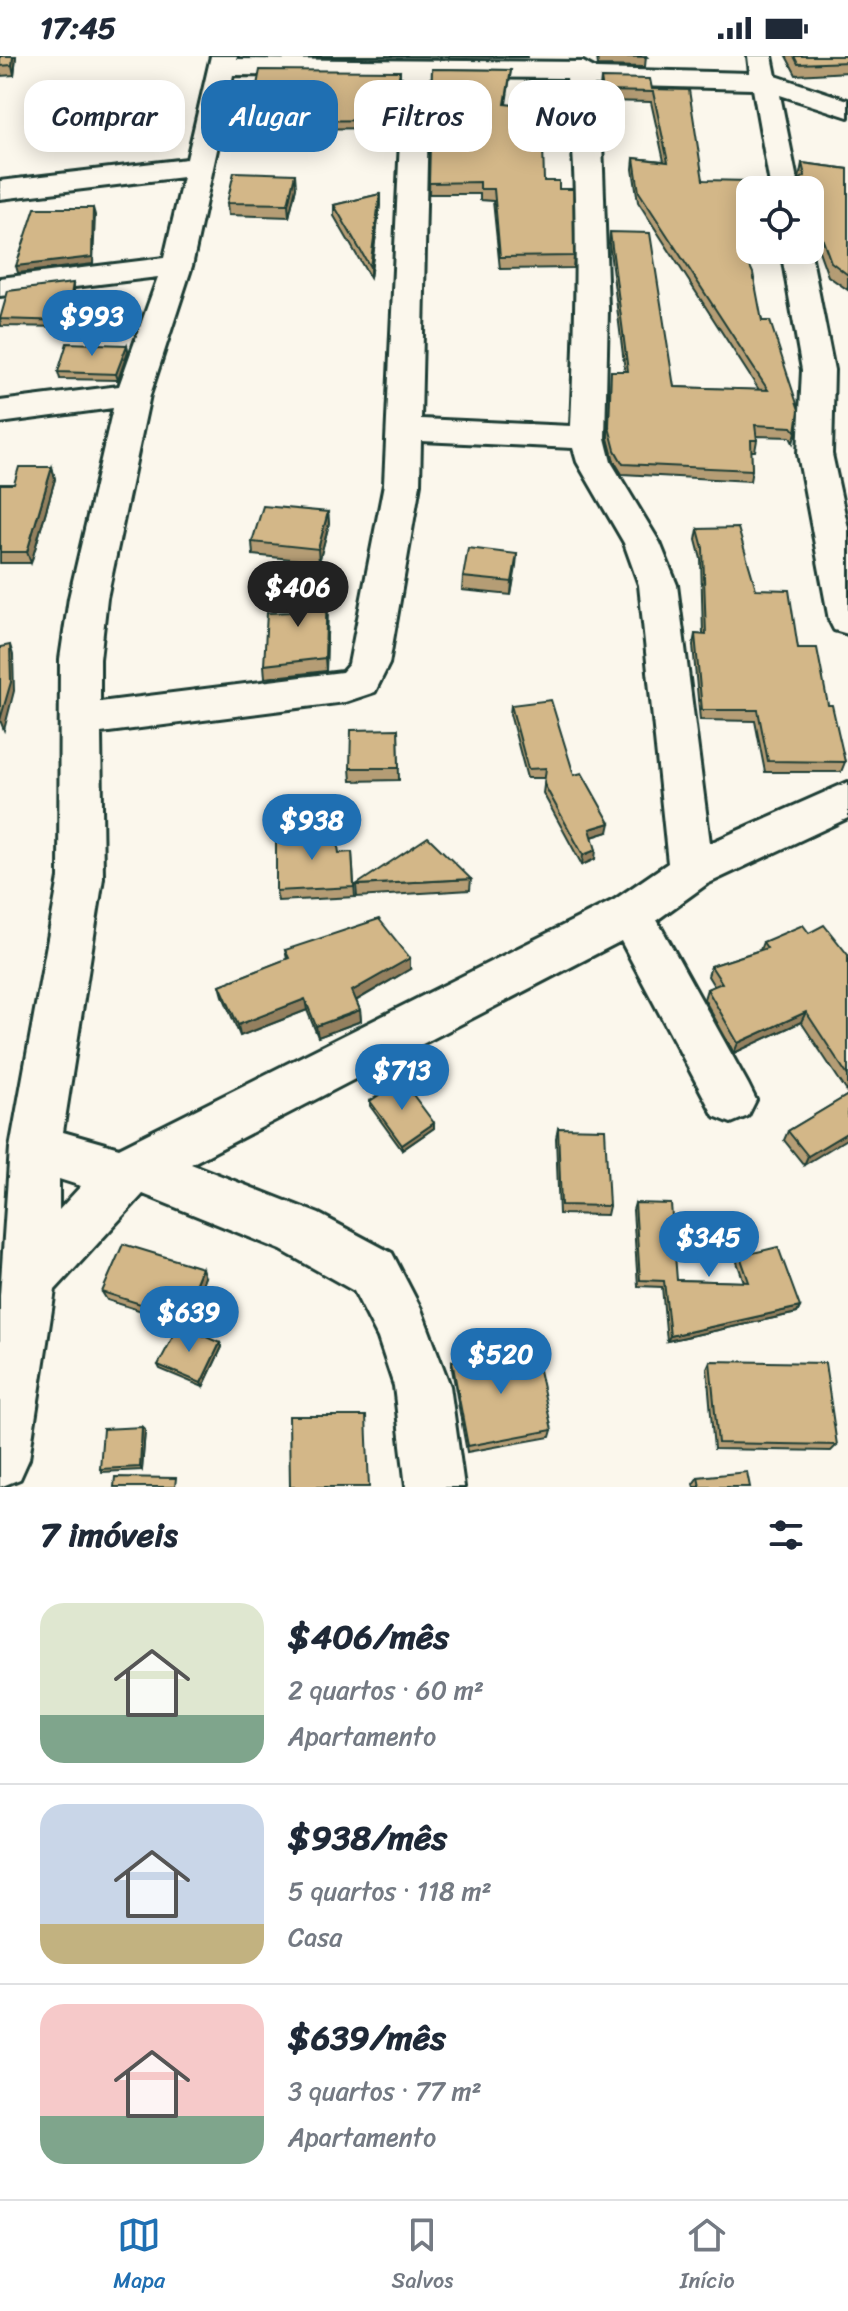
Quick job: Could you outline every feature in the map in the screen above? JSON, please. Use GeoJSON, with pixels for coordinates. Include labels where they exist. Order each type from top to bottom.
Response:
{"type":"FeatureCollection","features":[{"type":"Feature","properties":{"kind":"street"},"geometry":{"type":"LineString","coordinates":[[0,1459],[30,1278],[35,1148],[81,878],[80,659],[88,598],[133,395],[177,266],[222,62],[416,67],[762,69],[848,109]]}},
{"type":"Feature","properties":{"kind":"street"},"geometry":{"type":"LineString","coordinates":[[79,720],[345,687],[361,681],[369,664],[398,514],[416,67]]}},
{"type":"Feature","properties":{"kind":"street"},"geometry":{"type":"LineString","coordinates":[[581,68],[588,142],[592,309],[588,438],[594,462],[642,543],[658,585],[691,871]]}},
{"type":"Feature","properties":{"kind":"street"},"geometry":{"type":"LineString","coordinates":[[762,69],[782,176]]}},
{"type":"Feature","properties":{"kind":"street"},"geometry":{"type":"LineString","coordinates":[[0,190],[200,166]]}},
{"type":"Feature","properties":{"kind":"street"},"geometry":{"type":"LineString","coordinates":[[799,264],[818,370],[815,454],[848,620]]}},
{"type":"Feature","properties":{"kind":"street"},"geometry":{"type":"LineString","coordinates":[[0,287],[177,266]]}},
{"type":"Feature","properties":{"kind":"street"},"geometry":{"type":"LineString","coordinates":[[0,412],[133,395]]}},
{"type":"Feature","properties":{"kind":"street"},"geometry":{"type":"LineString","coordinates":[[403,429],[588,438]]}},
{"type":"Feature","properties":{"kind":"street"},"geometry":{"type":"LineString","coordinates":[[30,1278],[131,1170],[630,914],[691,871],[847,801]]}},
{"type":"Feature","properties":{"kind":"street"},"geometry":{"type":"LineString","coordinates":[[630,914],[731,1100]]}},
{"type":"Feature","properties":{"kind":"street"},"geometry":{"type":"LineString","coordinates":[[35,1148],[131,1170],[300,1232],[373,1272],[402,1328],[422,1386],[435,1487]]}},
{"type":"Feature","properties":{"kind":"building"},"geometry":{"type":"Polygon","coordinates":[[[0,56],[13,56],[12,65],[0,66],[0,56]]]}},
{"type":"Feature","properties":{"kind":"building"},"geometry":{"type":"Polygon","coordinates":[[[794,56],[848,56],[848,62],[798,64],[794,56]]]}},
{"type":"Feature","properties":{"kind":"building"},"geometry":{"type":"Polygon","coordinates":[[[432,69],[511,70],[505,104],[508,104],[508,152],[543,152],[544,181],[559,181],[559,189],[573,189],[574,256],[500,257],[494,189],[480,189],[480,182],[429,183],[430,152],[492,152],[492,80],[432,80],[432,69]]]}},
{"type":"Feature","properties":{"kind":"building"},"geometry":{"type":"Polygon","coordinates":[[[260,70],[400,71],[398,80],[354,80],[354,120],[338,120],[338,80],[258,80],[260,70]]]}},
{"type":"Feature","properties":{"kind":"building"},"geometry":{"type":"Polygon","coordinates":[[[650,79],[652,89],[689,90],[703,180],[736,181],[736,264],[749,264],[753,273],[762,321],[770,321],[799,410],[796,432],[792,427],[755,425],[757,440],[751,440],[752,470],[623,464],[615,450],[609,427],[611,371],[628,371],[610,232],[650,233],[674,387],[768,390],[639,192],[634,158],[668,162],[653,92],[625,91],[625,80],[601,80],[650,79]]]}},
{"type":"Feature","properties":{"kind":"building"},"geometry":{"type":"Polygon","coordinates":[[[802,163],[848,169],[848,275],[831,262],[824,243],[824,176],[805,176],[802,163]]]}},
{"type":"Feature","properties":{"kind":"building"},"geometry":{"type":"Polygon","coordinates":[[[234,172],[295,174],[288,204],[227,203],[234,172]]]}},
{"type":"Feature","properties":{"kind":"building"},"geometry":{"type":"Polygon","coordinates":[[[380,194],[370,267],[334,205],[380,194]]]}},
{"type":"Feature","properties":{"kind":"building"},"geometry":{"type":"Polygon","coordinates":[[[35,208],[93,208],[92,257],[16,266],[35,208]]]}},
{"type":"Feature","properties":{"kind":"building"},"geometry":{"type":"Polygon","coordinates":[[[73,283],[67,321],[0,319],[8,291],[73,283]]]}},
{"type":"Feature","properties":{"kind":"building"},"geometry":{"type":"Polygon","coordinates":[[[67,343],[127,345],[116,374],[58,372],[67,343]]]}},
{"type":"Feature","properties":{"kind":"building"},"geometry":{"type":"Polygon","coordinates":[[[19,467],[52,467],[27,552],[0,552],[0,484],[14,484],[19,467]]]}},
{"type":"Feature","properties":{"kind":"building"},"geometry":{"type":"Polygon","coordinates":[[[263,506],[328,512],[318,549],[252,542],[263,506]]]}},
{"type":"Feature","properties":{"kind":"building"},"geometry":{"type":"Polygon","coordinates":[[[738,528],[756,589],[789,590],[798,648],[817,648],[828,705],[832,705],[845,762],[768,761],[758,710],[702,710],[695,634],[706,635],[703,548],[698,529],[738,528]]]}},
{"type":"Feature","properties":{"kind":"building"},"geometry":{"type":"Polygon","coordinates":[[[468,548],[517,554],[512,582],[463,577],[468,548]]]}},
{"type":"Feature","properties":{"kind":"building"},"geometry":{"type":"Polygon","coordinates":[[[327,588],[325,658],[264,665],[267,613],[291,612],[292,589],[327,588]]]}},
{"type":"Feature","properties":{"kind":"building"},"geometry":{"type":"Polygon","coordinates":[[[10,645],[11,682],[0,720],[0,647],[10,645]]]}},
{"type":"Feature","properties":{"kind":"building"},"geometry":{"type":"Polygon","coordinates":[[[551,700],[574,775],[582,773],[610,823],[590,829],[596,850],[583,855],[544,784],[546,768],[528,769],[511,705],[551,700]]]}},
{"type":"Feature","properties":{"kind":"building"},"geometry":{"type":"Polygon","coordinates":[[[398,729],[399,768],[350,768],[351,730],[398,729]]]}},
{"type":"Feature","properties":{"kind":"building"},"geometry":{"type":"Polygon","coordinates":[[[335,828],[339,853],[352,852],[354,887],[276,891],[276,836],[335,828]]]}},
{"type":"Feature","properties":{"kind":"building"},"geometry":{"type":"Polygon","coordinates":[[[428,837],[471,879],[356,885],[428,837]]]}},
{"type":"Feature","properties":{"kind":"building"},"geometry":{"type":"Polygon","coordinates":[[[379,919],[410,958],[352,991],[360,1010],[316,1026],[305,999],[238,1025],[220,985],[289,958],[285,950],[379,919]]]}},
{"type":"Feature","properties":{"kind":"building"},"geometry":{"type":"Polygon","coordinates":[[[803,925],[809,933],[824,925],[848,955],[848,1076],[806,1012],[738,1043],[707,989],[722,983],[711,966],[767,948],[763,942],[803,925]]]}},
{"type":"Feature","properties":{"kind":"building"},"geometry":{"type":"Polygon","coordinates":[[[402,1080],[434,1123],[402,1145],[370,1101],[402,1080]]]}},
{"type":"Feature","properties":{"kind":"building"},"geometry":{"type":"Polygon","coordinates":[[[848,1095],[848,1132],[808,1156],[788,1131],[848,1095]]]}},
{"type":"Feature","properties":{"kind":"building"},"geometry":{"type":"Polygon","coordinates":[[[558,1128],[605,1129],[609,1206],[561,1205],[558,1128]]]}},
{"type":"Feature","properties":{"kind":"building"},"geometry":{"type":"Polygon","coordinates":[[[635,1203],[671,1204],[677,1280],[749,1282],[740,1256],[778,1247],[800,1307],[670,1336],[664,1281],[640,1280],[635,1203]]]}},
{"type":"Feature","properties":{"kind":"building"},"geometry":{"type":"Polygon","coordinates":[[[123,1244],[202,1268],[182,1317],[102,1292],[123,1244]]]}},
{"type":"Feature","properties":{"kind":"building"},"geometry":{"type":"Polygon","coordinates":[[[179,1325],[220,1343],[201,1383],[158,1365],[179,1325]]]}},
{"type":"Feature","properties":{"kind":"building"},"geometry":{"type":"Polygon","coordinates":[[[534,1347],[552,1430],[468,1446],[452,1361],[534,1347]]]}},
{"type":"Feature","properties":{"kind":"building"},"geometry":{"type":"Polygon","coordinates":[[[710,1361],[825,1363],[837,1445],[718,1443],[710,1361]]]}},
{"type":"Feature","properties":{"kind":"building"},"geometry":{"type":"Polygon","coordinates":[[[289,1416],[366,1416],[369,1487],[290,1487],[289,1416]]]}},
{"type":"Feature","properties":{"kind":"building"},"geometry":{"type":"Polygon","coordinates":[[[142,1427],[140,1467],[100,1469],[103,1429],[142,1427]]]}},
{"type":"Feature","properties":{"kind":"building"},"geometry":{"type":"Polygon","coordinates":[[[747,1472],[750,1487],[700,1487],[698,1477],[747,1472]]]}},
{"type":"Feature","properties":{"kind":"building"},"geometry":{"type":"Polygon","coordinates":[[[115,1477],[176,1478],[175,1487],[114,1487],[115,1477]]]}}]}
